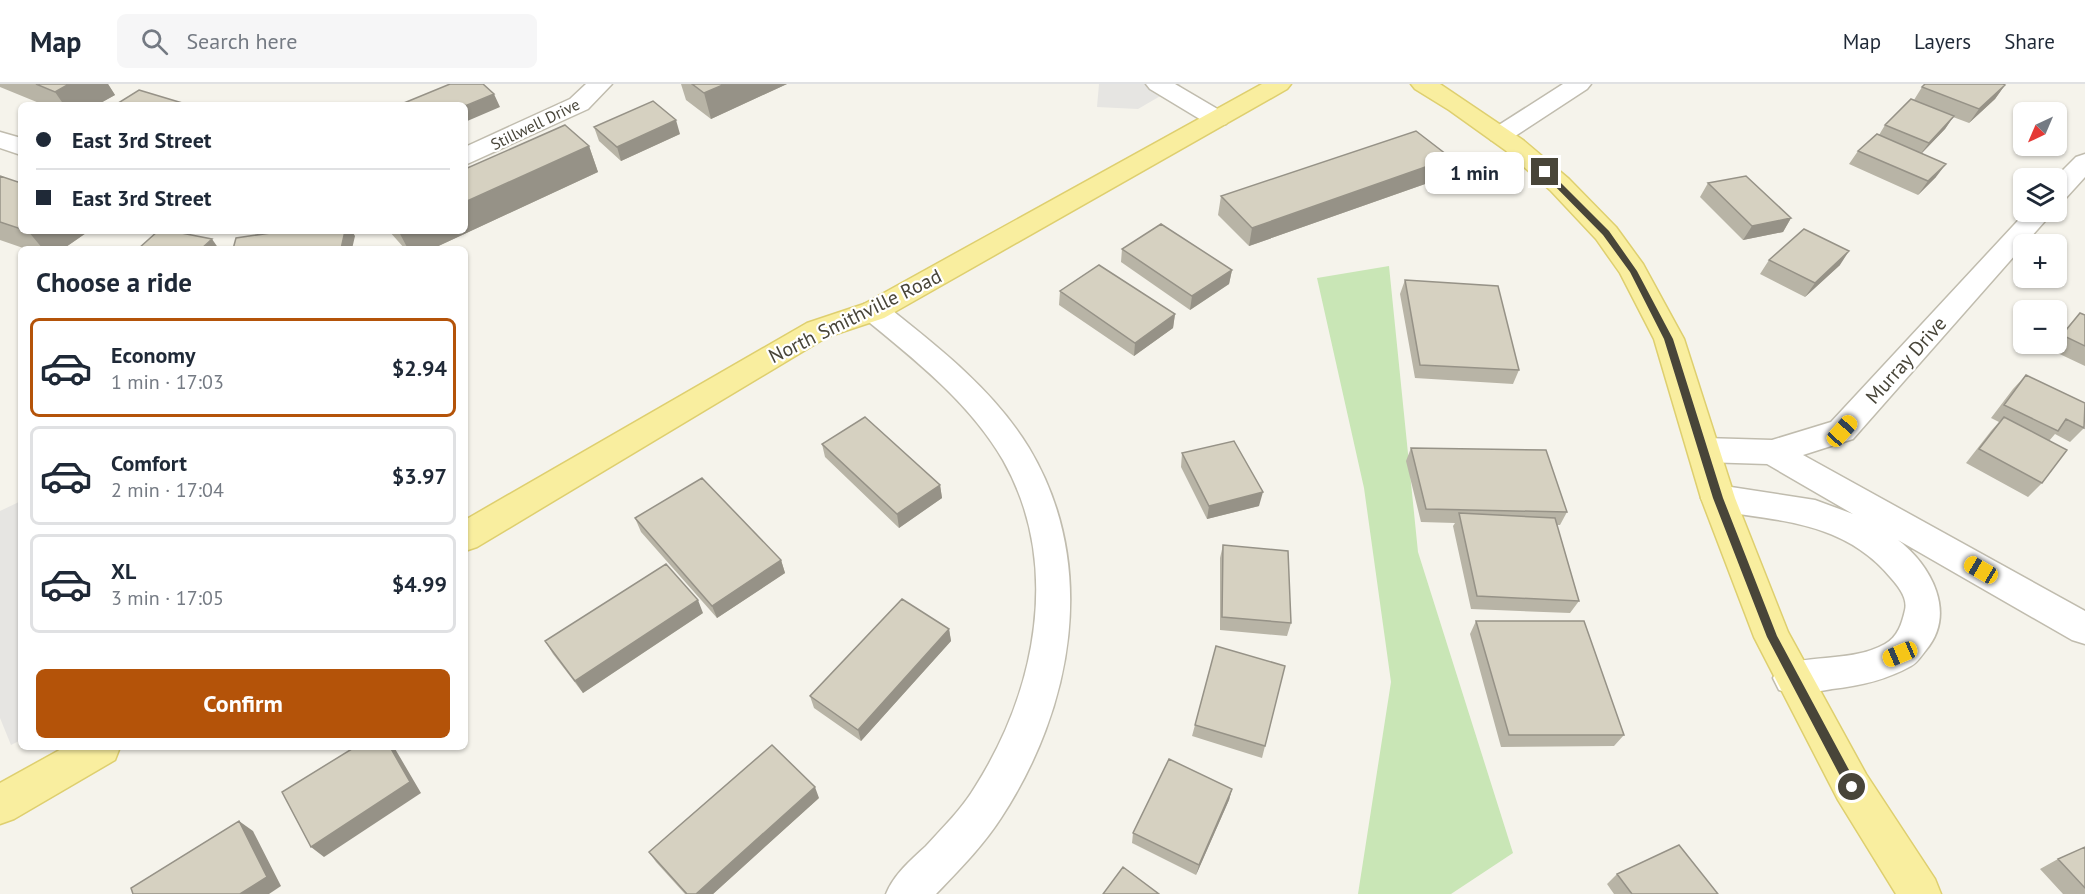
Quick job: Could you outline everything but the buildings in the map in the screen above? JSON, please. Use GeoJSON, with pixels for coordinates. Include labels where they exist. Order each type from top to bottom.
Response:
{"type":"FeatureCollection","features":[{"type":"Feature","properties":{"kind":"main road","name":"North Smithville Road"},"geometry":{"type":"LineString","coordinates":[[468,535],[817,330],[874,311],[1279,84]]}},
{"type":"Feature","properties":{"kind":"main road"},"geometry":{"type":"LineString","coordinates":[[1424,84],[1500,135],[1560,185],[1606,233],[1633,271],[1669,339],[1718,498],[1772,637],[1852,787],[1920,894]]}},
{"type":"Feature","properties":{"kind":"main road"},"geometry":{"type":"LineString","coordinates":[[0,805],[96,750]]}},
{"type":"Feature","properties":{"kind":"street","name":"Stillwell Drive"},"geometry":{"type":"LineString","coordinates":[[468,156],[579,104],[600,84]]}},
{"type":"Feature","properties":{"kind":"street"},"geometry":{"type":"LineString","coordinates":[[1158,84],[1217,119]]}},
{"type":"Feature","properties":{"kind":"street"},"geometry":{"type":"LineString","coordinates":[[1500,135],[1579,84]]}},
{"type":"Feature","properties":{"kind":"street"},"geometry":{"type":"LineString","coordinates":[[0,139],[18,146]]}},
{"type":"Feature","properties":{"kind":"street"},"geometry":{"type":"LineString","coordinates":[[2067,181],[2085,162]]}},
{"type":"Feature","properties":{"kind":"street","name":"Murray Drive"},"geometry":{"type":"LineString","coordinates":[[1704,450],[1772,452],[1842,431],[2031,222]]}},
{"type":"Feature","properties":{"kind":"street"},"geometry":{"type":"LineString","coordinates":[[874,311],[906,337],[988,416],[1017,457],[1042,512],[1053,555],[1055,612],[1046,672],[1024,738],[988,802],[954,846],[907,894]]}},
{"type":"Feature","properties":{"kind":"street"},"geometry":{"type":"LineString","coordinates":[[1772,452],[2085,628]]}},
{"type":"Feature","properties":{"kind":"street"},"geometry":{"type":"LineString","coordinates":[[1718,498],[1815,513],[1863,532],[1893,555],[1914,580],[1924,605],[1918,633],[1900,654],[1864,669],[1792,678]]}},
{"type":"Feature","properties":{"kind":"green space"},"geometry":{"type":"Polygon","coordinates":[[[1389,266],[1418,552],[1513,853],[1451,894],[1358,894],[1391,682],[1364,488],[1317,278],[1389,266]]]}},
{"type":"Feature","properties":{"kind":"shaded area"},"geometry":{"type":"Polygon","coordinates":[[[1099,84],[1181,84],[1138,109],[1097,107],[1099,84]]]}},
{"type":"Feature","properties":{"kind":"shaded area"},"geometry":{"type":"Polygon","coordinates":[[[18,502],[18,742],[11,745],[0,718],[0,511],[18,502]]]}},
{"type":"Feature","properties":{"kind":"route"},"geometry":{"type":"LineString","coordinates":[[1545,172],[1606,233],[1633,271],[1669,339],[1718,498],[1772,637],[1852,787]]}}]}
